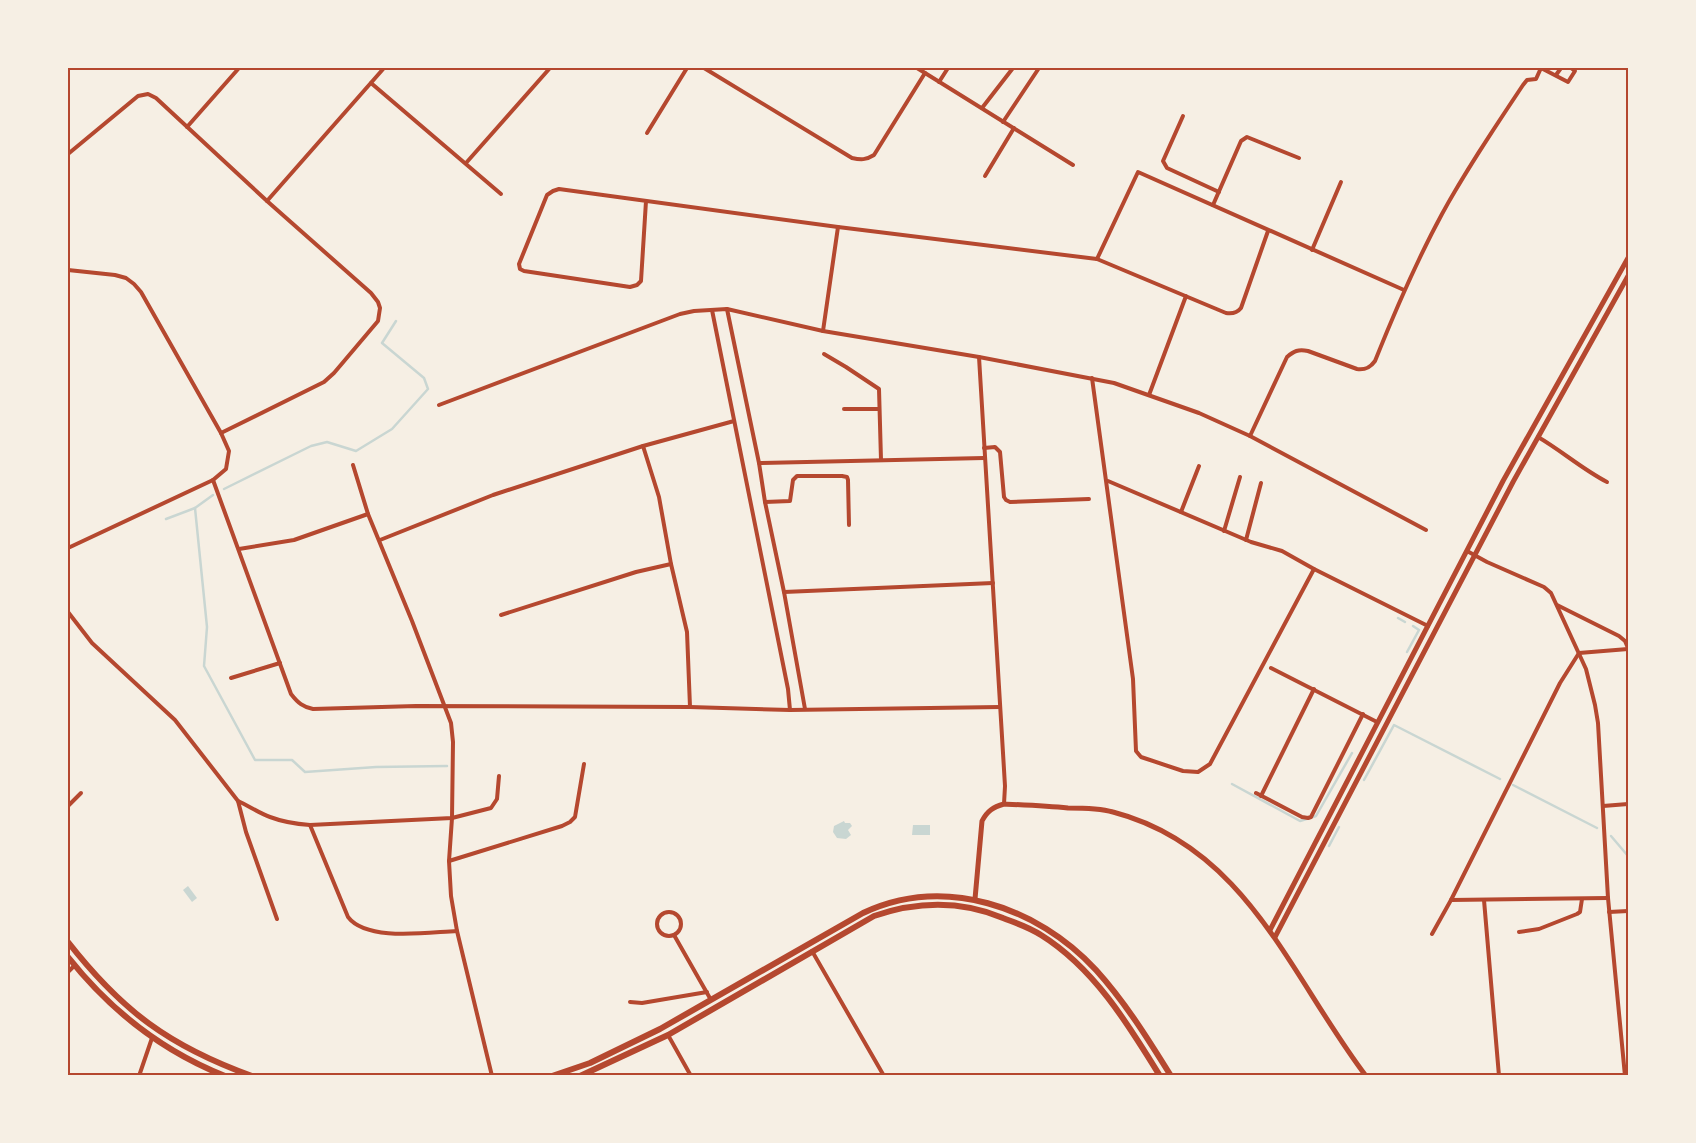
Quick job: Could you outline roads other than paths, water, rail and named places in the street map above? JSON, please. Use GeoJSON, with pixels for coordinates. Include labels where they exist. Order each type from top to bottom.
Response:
{"type":"FeatureCollection","features":[{"type":"Feature","properties":{"kind":"main road"},"geometry":{"type":"LineString","coordinates":[[552,1076],[590,1063],[622,1049],[851,919],[879,906],[908,898],[949,896],[975,899],[1031,920],[1061,938],[1095,969],[1122,1002],[1171,1076]]}},
{"type":"Feature","properties":{"kind":"main road"},"geometry":{"type":"LineString","coordinates":[[580,1076],[668,1035],[874,916],[911,906],[937,904],[970,907],[1024,926],[1064,951],[1089,975],[1110,1001],[1160,1076]]}},
{"type":"Feature","properties":{"kind":"main road"},"geometry":{"type":"LineString","coordinates":[[68,942],[100,982],[153,1028],[197,1053],[252,1076]]}},
{"type":"Feature","properties":{"kind":"main road"},"geometry":{"type":"LineString","coordinates":[[68,958],[106,1001],[129,1021],[152,1038],[191,1060],[225,1076]]}},
{"type":"Feature","properties":{"kind":"street"},"geometry":{"type":"LineString","coordinates":[[187,127],[239,68]]}},
{"type":"Feature","properties":{"kind":"street"},"geometry":{"type":"LineString","coordinates":[[267,201],[384,68]]}},
{"type":"Feature","properties":{"kind":"street"},"geometry":{"type":"LineString","coordinates":[[466,163],[550,68]]}},
{"type":"Feature","properties":{"kind":"street"},"geometry":{"type":"LineString","coordinates":[[647,133],[687,68]]}},
{"type":"Feature","properties":{"kind":"street"},"geometry":{"type":"LineString","coordinates":[[704,68],[852,158],[860,160],[867,159],[874,154],[925,73]]}},
{"type":"Feature","properties":{"kind":"street"},"geometry":{"type":"LineString","coordinates":[[917,68],[1073,165]]}},
{"type":"Feature","properties":{"kind":"street"},"geometry":{"type":"LineString","coordinates":[[939,82],[948,68]]}},
{"type":"Feature","properties":{"kind":"street"},"geometry":{"type":"LineString","coordinates":[[982,108],[1013,68]]}},
{"type":"Feature","properties":{"kind":"street"},"geometry":{"type":"LineString","coordinates":[[1003,122],[1040,68]]}},
{"type":"Feature","properties":{"kind":"street"},"geometry":{"type":"LineString","coordinates":[[1250,436],[1287,358],[1292,352],[1300,349],[1308,351],[1357,369],[1363,370],[1371,367],[1404,290],[1437,223],[1462,179],[1523,84],[1527,80],[1536,79],[1541,68],[1570,81],[1575,71],[1571,68]]}},
{"type":"Feature","properties":{"kind":"street"},"geometry":{"type":"LineString","coordinates":[[1556,75],[1561,68]]}},
{"type":"Feature","properties":{"kind":"street"},"geometry":{"type":"LineString","coordinates":[[371,83],[501,194]]}},
{"type":"Feature","properties":{"kind":"street"},"geometry":{"type":"LineString","coordinates":[[68,154],[138,96],[148,94],[156,98],[267,201],[371,293],[378,302],[380,314],[378,322],[324,382],[220,433]]}},
{"type":"Feature","properties":{"kind":"street"},"geometry":{"type":"LineString","coordinates":[[1183,116],[1163,161],[1164,165],[1219,192]]}},
{"type":"Feature","properties":{"kind":"street"},"geometry":{"type":"LineString","coordinates":[[985,176],[1014,128]]}},
{"type":"Feature","properties":{"kind":"street"},"geometry":{"type":"LineString","coordinates":[[1213,205],[1244,138],[1247,137],[1299,158]]}},
{"type":"Feature","properties":{"kind":"street"},"geometry":{"type":"LineString","coordinates":[[1098,259],[1138,172],[1404,290]]}},
{"type":"Feature","properties":{"kind":"street"},"geometry":{"type":"LineString","coordinates":[[1312,250],[1341,182]]}},
{"type":"Feature","properties":{"kind":"street"},"geometry":{"type":"LineString","coordinates":[[646,200],[641,281],[637,285],[630,287],[585,282],[520,269],[519,264],[546,195],[559,189],[646,200],[838,227],[1098,259],[1226,313],[1238,312],[1241,308],[1268,231]]}},
{"type":"Feature","properties":{"kind":"street"},"geometry":{"type":"LineString","coordinates":[[824,331],[838,227]]}},
{"type":"Feature","properties":{"kind":"street"},"geometry":{"type":"LineString","coordinates":[[1270,930],[1503,481],[1628,258]]}},
{"type":"Feature","properties":{"kind":"street"},"geometry":{"type":"LineString","coordinates":[[68,270],[115,275],[126,278],[134,284],[141,292],[220,433],[228,451],[226,469],[213,480],[68,548]]}},
{"type":"Feature","properties":{"kind":"street"},"geometry":{"type":"LineString","coordinates":[[1275,937],[1538,437],[1628,276]]}},
{"type":"Feature","properties":{"kind":"street"},"geometry":{"type":"LineString","coordinates":[[1150,395],[1186,296]]}},
{"type":"Feature","properties":{"kind":"street"},"geometry":{"type":"LineString","coordinates":[[727,309],[759,463],[806,709]]}},
{"type":"Feature","properties":{"kind":"street"},"geometry":{"type":"LineString","coordinates":[[438,405],[680,314],[727,309],[824,331],[1092,378],[1150,395],[1199,413],[1250,436],[1426,530]]}},
{"type":"Feature","properties":{"kind":"street"},"geometry":{"type":"LineString","coordinates":[[712,310],[788,689],[790,710]]}},
{"type":"Feature","properties":{"kind":"street"},"geometry":{"type":"LineString","coordinates":[[824,354],[879,389],[881,460]]}},
{"type":"Feature","properties":{"kind":"street"},"geometry":{"type":"LineString","coordinates":[[979,357],[1005,786],[1004,804]]}},
{"type":"Feature","properties":{"kind":"street"},"geometry":{"type":"LineString","coordinates":[[1092,378],[1108,481],[1133,680],[1136,751],[1141,757],[1183,770],[1198,772],[1210,764],[1314,570]]}},
{"type":"Feature","properties":{"kind":"street"},"geometry":{"type":"LineString","coordinates":[[844,409],[879,409]]}},
{"type":"Feature","properties":{"kind":"street"},"geometry":{"type":"LineString","coordinates":[[380,540],[493,494],[643,446],[734,421]]}},
{"type":"Feature","properties":{"kind":"street"},"geometry":{"type":"LineString","coordinates":[[1538,437],[1563,452],[1584,470],[1607,482]]}},
{"type":"Feature","properties":{"kind":"street"},"geometry":{"type":"LineString","coordinates":[[643,446],[659,496],[671,564],[687,632],[690,707]]}},
{"type":"Feature","properties":{"kind":"street"},"geometry":{"type":"LineString","coordinates":[[984,448],[995,447],[1000,452],[1004,497],[1010,502],[1090,500]]}},
{"type":"Feature","properties":{"kind":"street"},"geometry":{"type":"LineString","coordinates":[[759,463],[984,458]]}},
{"type":"Feature","properties":{"kind":"street"},"geometry":{"type":"LineString","coordinates":[[354,465],[368,514],[380,540],[451,723],[453,742],[452,818],[449,861],[452,896],[457,931],[492,1076]]}},
{"type":"Feature","properties":{"kind":"street"},"geometry":{"type":"LineString","coordinates":[[1181,512],[1199,466]]}},
{"type":"Feature","properties":{"kind":"street"},"geometry":{"type":"LineString","coordinates":[[765,502],[790,501],[793,480],[797,476],[846,477],[848,480],[849,525]]}},
{"type":"Feature","properties":{"kind":"street"},"geometry":{"type":"LineString","coordinates":[[1224,530],[1240,477]]}},
{"type":"Feature","properties":{"kind":"street"},"geometry":{"type":"LineString","coordinates":[[213,480],[291,694],[296,702],[303,707],[313,709],[416,706],[690,707],[790,710],[1000,707]]}},
{"type":"Feature","properties":{"kind":"street"},"geometry":{"type":"LineString","coordinates":[[1108,481],[1246,540],[1282,551],[1314,570],[1428,626]]}},
{"type":"Feature","properties":{"kind":"street"},"geometry":{"type":"LineString","coordinates":[[1246,540],[1261,484]]}},
{"type":"Feature","properties":{"kind":"street"},"geometry":{"type":"LineString","coordinates":[[239,549],[294,540],[368,514]]}},
{"type":"Feature","properties":{"kind":"street"},"geometry":{"type":"LineString","coordinates":[[1468,550],[1487,562],[1551,593],[1579,653],[1592,687],[1598,723],[1609,912],[1625,1076]]}},
{"type":"Feature","properties":{"kind":"street"},"geometry":{"type":"LineString","coordinates":[[501,615],[636,572],[671,564]]}},
{"type":"Feature","properties":{"kind":"street"},"geometry":{"type":"LineString","coordinates":[[784,592],[993,583]]}},
{"type":"Feature","properties":{"kind":"street"},"geometry":{"type":"LineString","coordinates":[[1557,606],[1619,636],[1625,641],[1628,648],[1579,653]]}},
{"type":"Feature","properties":{"kind":"street"},"geometry":{"type":"LineString","coordinates":[[68,612],[92,643],[175,720],[238,801],[246,832],[277,919]]}},
{"type":"Feature","properties":{"kind":"street"},"geometry":{"type":"LineString","coordinates":[[1432,934],[1560,683],[1579,653]]}},
{"type":"Feature","properties":{"kind":"street"},"geometry":{"type":"LineString","coordinates":[[231,678],[280,663]]}},
{"type":"Feature","properties":{"kind":"street"},"geometry":{"type":"LineString","coordinates":[[1271,668],[1377,722]]}},
{"type":"Feature","properties":{"kind":"street"},"geometry":{"type":"LineString","coordinates":[[1262,796],[1314,689]]}},
{"type":"Feature","properties":{"kind":"street"},"geometry":{"type":"LineString","coordinates":[[1256,793],[1302,817],[1311,817],[1363,714]]}},
{"type":"Feature","properties":{"kind":"street"},"geometry":{"type":"LineString","coordinates":[[449,861],[570,822],[575,817],[584,764]]}},
{"type":"Feature","properties":{"kind":"street"},"geometry":{"type":"LineString","coordinates":[[238,801],[270,817],[290,823],[310,825],[452,818],[491,808],[498,799],[499,776]]}},
{"type":"Feature","properties":{"kind":"street"},"geometry":{"type":"LineString","coordinates":[[68,806],[82,794]]}},
{"type":"Feature","properties":{"kind":"street"},"geometry":{"type":"LineString","coordinates":[[975,899],[982,821],[993,807],[1004,804],[1092,809],[1131,817],[1159,829],[1184,843],[1213,864],[1246,899],[1275,937],[1366,1076]]}},
{"type":"Feature","properties":{"kind":"street"},"geometry":{"type":"LineString","coordinates":[[1602,806],[1628,804]]}},
{"type":"Feature","properties":{"kind":"street"},"geometry":{"type":"LineString","coordinates":[[310,825],[348,917],[354,925],[376,931],[401,934],[457,931]]}},
{"type":"Feature","properties":{"kind":"street"},"geometry":{"type":"LineString","coordinates":[[1451,900],[1608,898]]}},
{"type":"Feature","properties":{"kind":"street"},"geometry":{"type":"LineString","coordinates":[[1519,932],[1539,929],[1578,914],[1582,899]]}},
{"type":"Feature","properties":{"kind":"street"},"geometry":{"type":"LineString","coordinates":[[1484,900],[1499,1076]]}},
{"type":"Feature","properties":{"kind":"street"},"geometry":{"type":"LineString","coordinates":[[1609,912],[1628,911]]}},
{"type":"Feature","properties":{"kind":"street"},"geometry":{"type":"LineString","coordinates":[[670,912],[679,918],[680,930],[674,935],[666,936],[660,932],[657,921],[662,914],[670,912]]}},
{"type":"Feature","properties":{"kind":"street"},"geometry":{"type":"LineString","coordinates":[[674,935],[711,1000]]}},
{"type":"Feature","properties":{"kind":"street"},"geometry":{"type":"LineString","coordinates":[[812,951],[884,1076]]}},
{"type":"Feature","properties":{"kind":"street"},"geometry":{"type":"LineString","coordinates":[[68,972],[74,966]]}},
{"type":"Feature","properties":{"kind":"street"},"geometry":{"type":"LineString","coordinates":[[630,1002],[642,1003],[707,992]]}},
{"type":"Feature","properties":{"kind":"street"},"geometry":{"type":"LineString","coordinates":[[668,1035],[691,1076]]}},
{"type":"Feature","properties":{"kind":"street"},"geometry":{"type":"LineString","coordinates":[[139,1076],[152,1038]]}},
{"type":"Feature","properties":{"kind":"waterway"},"geometry":{"type":"LineString","coordinates":[[224,489],[311,446],[327,442],[356,451],[392,429],[428,389],[424,378],[382,343],[396,321]]}},
{"type":"Feature","properties":{"kind":"waterway"},"geometry":{"type":"LineString","coordinates":[[166,519],[195,508],[213,495]]}},
{"type":"Feature","properties":{"kind":"waterway"},"geometry":{"type":"LineString","coordinates":[[195,508],[207,627],[204,666],[255,760],[292,760],[305,772],[376,767],[447,766]]}},
{"type":"Feature","properties":{"kind":"waterway"},"geometry":{"type":"LineString","coordinates":[[1398,618],[1405,622]]}},
{"type":"Feature","properties":{"kind":"waterway"},"geometry":{"type":"LineString","coordinates":[[1407,652],[1419,630],[1413,626]]}},
{"type":"Feature","properties":{"kind":"waterway"},"geometry":{"type":"LineString","coordinates":[[1364,780],[1394,725],[1500,779]]}},
{"type":"Feature","properties":{"kind":"waterway"},"geometry":{"type":"LineString","coordinates":[[1232,784],[1300,821],[1316,816],[1352,753]]}},
{"type":"Feature","properties":{"kind":"waterway"},"geometry":{"type":"LineString","coordinates":[[1513,785],[1597,828]]}},
{"type":"Feature","properties":{"kind":"waterway"},"geometry":{"type":"LineString","coordinates":[[1329,846],[1339,827]]}},
{"type":"Feature","properties":{"kind":"waterway"},"geometry":{"type":"LineString","coordinates":[[1611,836],[1628,856]]}}]}
